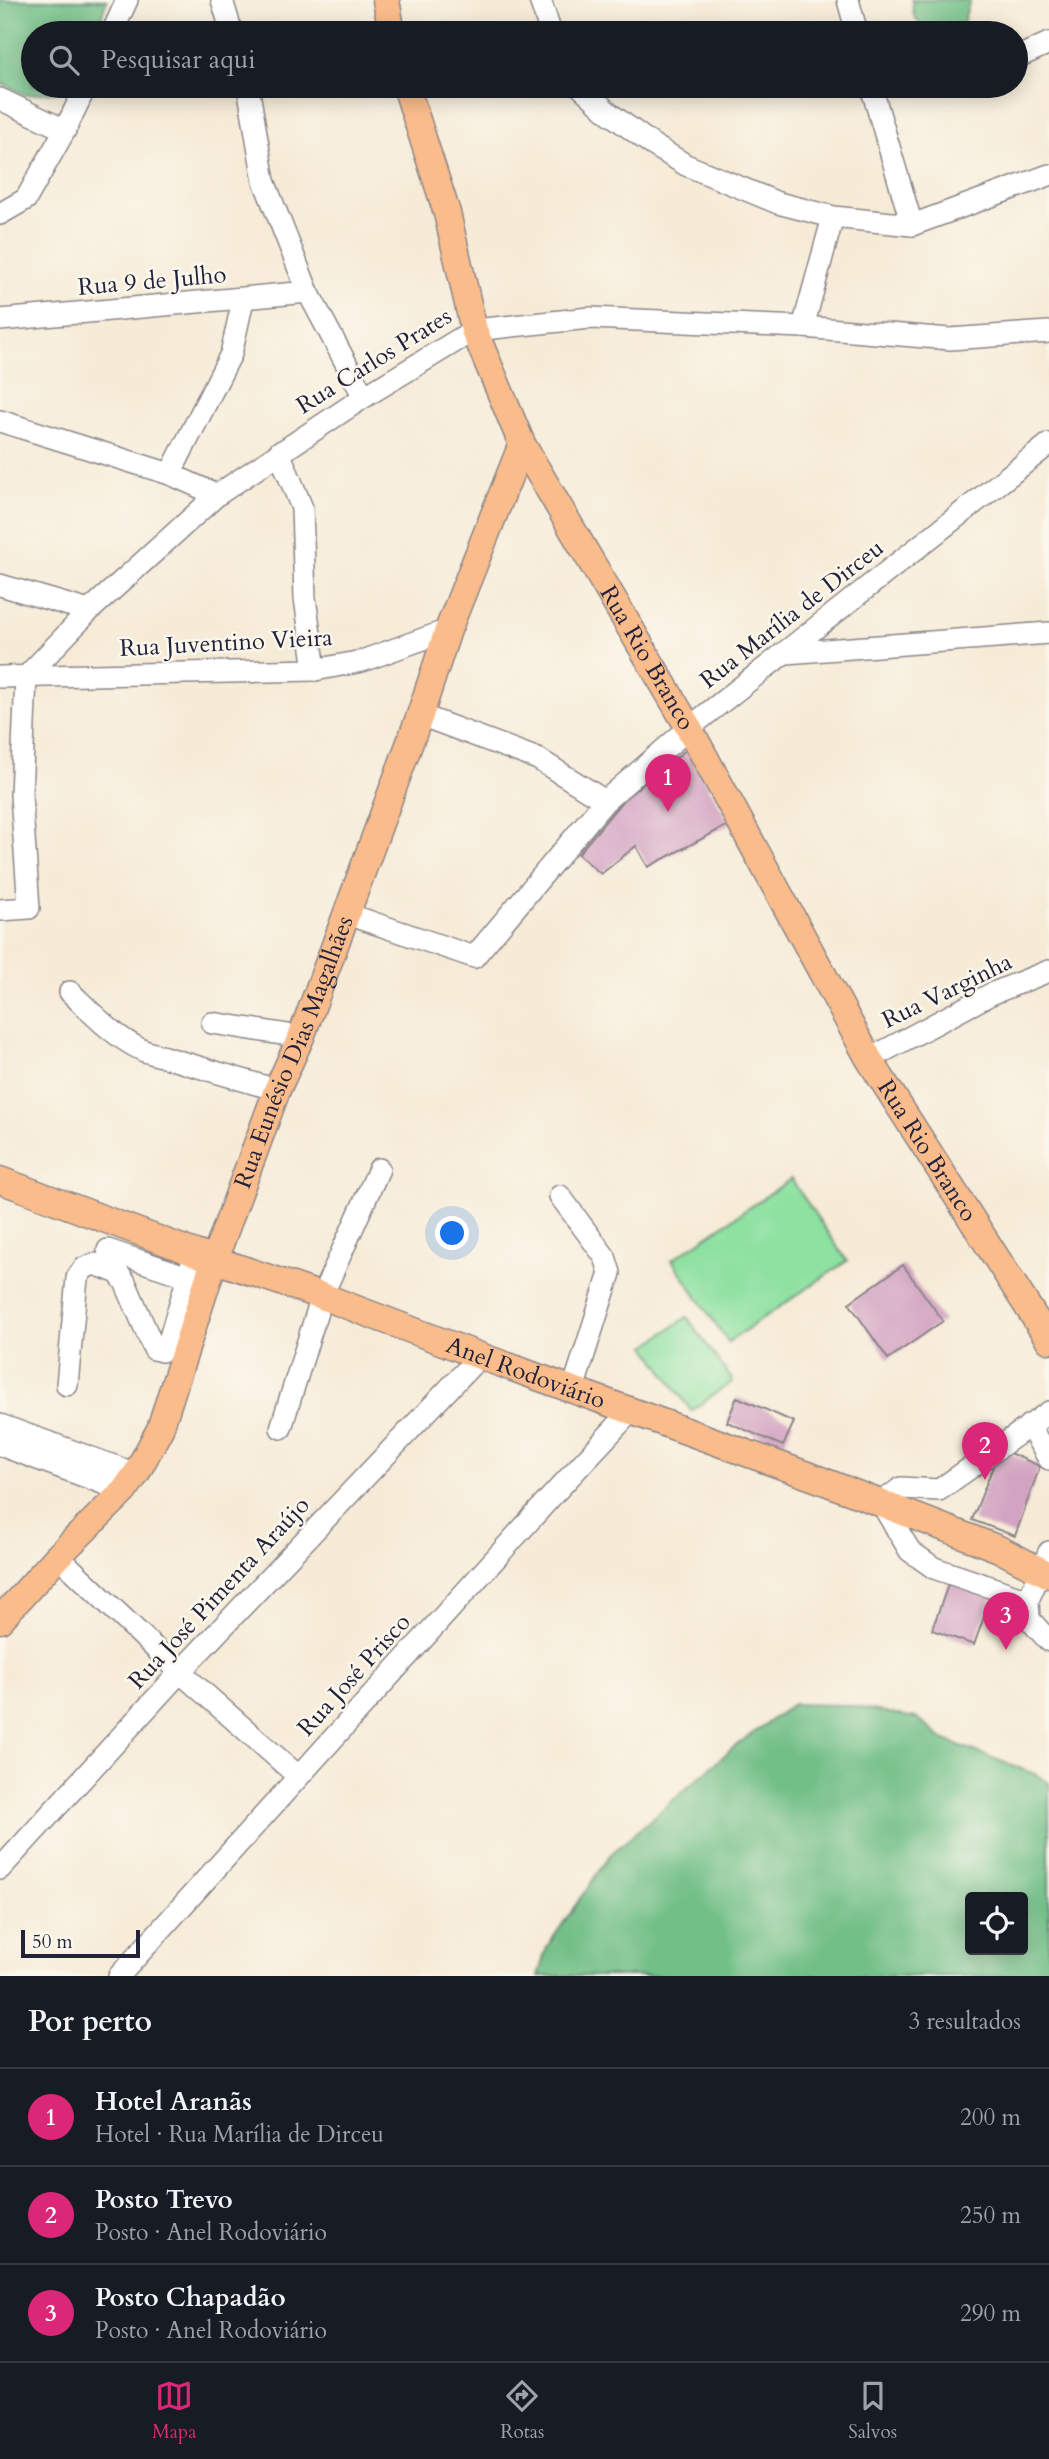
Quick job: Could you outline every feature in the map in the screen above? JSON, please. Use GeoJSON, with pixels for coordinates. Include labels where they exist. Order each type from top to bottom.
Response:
{"type":"FeatureCollection","features":[{"type":"Feature","properties":{"kind":"main road"},"geometry":{"type":"LineString","coordinates":[[386,0],[390,21]]}},
{"type":"Feature","properties":{"kind":"main road","name":"Rua Rio Branco"},"geometry":{"type":"LineString","coordinates":[[410,98],[447,213],[474,330],[522,444],[689,728],[869,1059],[1049,1340]]}},
{"type":"Feature","properties":{"kind":"main road","name":"Rua Eunésio Dias Magalhães"},"geometry":{"type":"LineString","coordinates":[[0,1620],[130,1483],[160,1429],[199,1263],[301,1037],[420,715],[448,629],[522,444]]}},
{"type":"Feature","properties":{"kind":"main road","name":"Anel Rodoviário"},"geometry":{"type":"LineString","coordinates":[[0,1180],[199,1263],[322,1296],[1046,1566]]}},
{"type":"Feature","properties":{"kind":"street"},"geometry":{"type":"LineString","coordinates":[[117,21],[127,0]]}},
{"type":"Feature","properties":{"kind":"street"},"geometry":{"type":"LineString","coordinates":[[222,0],[228,21]]}},
{"type":"Feature","properties":{"kind":"street"},"geometry":{"type":"LineString","coordinates":[[540,0],[547,21]]}},
{"type":"Feature","properties":{"kind":"street"},"geometry":{"type":"LineString","coordinates":[[848,0],[854,21]]}},
{"type":"Feature","properties":{"kind":"street"},"geometry":{"type":"LineString","coordinates":[[1028,53],[1049,43]]}},
{"type":"Feature","properties":{"kind":"street"},"geometry":{"type":"LineString","coordinates":[[0,214],[26,199],[80,98]]}},
{"type":"Feature","properties":{"kind":"street"},"geometry":{"type":"LineString","coordinates":[[250,98],[264,181],[308,292],[363,397]]}},
{"type":"Feature","properties":{"kind":"street"},"geometry":{"type":"LineString","coordinates":[[594,98],[653,145],[686,165],[778,203],[833,217],[912,225],[1049,175]]}},
{"type":"Feature","properties":{"kind":"street"},"geometry":{"type":"LineString","coordinates":[[875,98],[912,225]]}},
{"type":"Feature","properties":{"kind":"street"},"geometry":{"type":"LineString","coordinates":[[0,99],[65,130]]}},
{"type":"Feature","properties":{"kind":"street"},"geometry":{"type":"LineString","coordinates":[[803,327],[833,217]]}},
{"type":"Feature","properties":{"kind":"street","name":"Rua 9 de Julho"},"geometry":{"type":"LineString","coordinates":[[0,320],[308,292]]}},
{"type":"Feature","properties":{"kind":"street"},"geometry":{"type":"LineString","coordinates":[[170,474],[230,354],[243,300]]}},
{"type":"Feature","properties":{"kind":"street","name":"Rua Carlos Prates"},"geometry":{"type":"LineString","coordinates":[[26,677],[89,611],[217,495],[363,397],[474,330],[590,318],[803,327],[950,339],[1049,332]]}},
{"type":"Feature","properties":{"kind":"street"},"geometry":{"type":"LineString","coordinates":[[0,421],[170,474],[217,495]]}},
{"type":"Feature","properties":{"kind":"street","name":"Rua Marília de Dirceu"},"geometry":{"type":"LineString","coordinates":[[347,914],[474,957],[605,801],[689,728],[1049,444]]}},
{"type":"Feature","properties":{"kind":"street"},"geometry":{"type":"LineString","coordinates":[[279,452],[302,508],[305,597],[314,670]]}},
{"type":"Feature","properties":{"kind":"street"},"geometry":{"type":"LineString","coordinates":[[0,585],[89,611]]}},
{"type":"Feature","properties":{"kind":"street","name":"Rua Juventino Vieira"},"geometry":{"type":"LineString","coordinates":[[0,677],[314,670],[362,661],[448,629]]}},
{"type":"Feature","properties":{"kind":"street"},"geometry":{"type":"LineString","coordinates":[[786,653],[1049,633]]}},
{"type":"Feature","properties":{"kind":"street"},"geometry":{"type":"LineString","coordinates":[[62,639],[58,653],[62,667],[71,676]]}},
{"type":"Feature","properties":{"kind":"street"},"geometry":{"type":"LineString","coordinates":[[0,910],[29,908],[10,796],[26,677]]}},
{"type":"Feature","properties":{"kind":"street"},"geometry":{"type":"LineString","coordinates":[[420,715],[538,759],[605,801]]}},
{"type":"Feature","properties":{"kind":"street","name":"Rua Varginha"},"geometry":{"type":"LineString","coordinates":[[869,1059],[991,994],[1049,971]]}},
{"type":"Feature","properties":{"kind":"street"},"geometry":{"type":"LineString","coordinates":[[70,992],[111,1032],[127,1043],[144,1051],[276,1090]]}},
{"type":"Feature","properties":{"kind":"street"},"geometry":{"type":"LineString","coordinates":[[212,1023],[301,1037]]}},
{"type":"Feature","properties":{"kind":"street"},"geometry":{"type":"LineString","coordinates":[[281,1428],[322,1296],[379,1169]]}},
{"type":"Feature","properties":{"kind":"street"},"geometry":{"type":"LineString","coordinates":[[560,1196],[606,1257],[610,1273],[572,1389]]}},
{"type":"Feature","properties":{"kind":"street"},"geometry":{"type":"LineString","coordinates":[[67,1385],[77,1278],[84,1268],[95,1264],[118,1273],[154,1349],[158,1351],[165,1349],[168,1344],[199,1263],[108,1250]]}},
{"type":"Feature","properties":{"kind":"street","name":"Rua José Pimenta Araújo"},"geometry":{"type":"LineString","coordinates":[[0,1869],[180,1672],[480,1356]]}},
{"type":"Feature","properties":{"kind":"street","name":"Rua José Prisco"},"geometry":{"type":"LineString","coordinates":[[119,1976],[631,1411]]}},
{"type":"Feature","properties":{"kind":"street"},"geometry":{"type":"LineString","coordinates":[[1028,1600],[934,1569],[911,1551],[881,1503],[901,1488],[939,1490],[1049,1412]]}},
{"type":"Feature","properties":{"kind":"street"},"geometry":{"type":"LineString","coordinates":[[1029,1425],[1049,1459]]}},
{"type":"Feature","properties":{"kind":"street"},"geometry":{"type":"LineString","coordinates":[[0,1426],[130,1483]]}},
{"type":"Feature","properties":{"kind":"street"},"geometry":{"type":"LineString","coordinates":[[0,1445],[130,1483]]}},
{"type":"Feature","properties":{"kind":"street"},"geometry":{"type":"LineString","coordinates":[[58,1556],[180,1672],[298,1776]]}},
{"type":"Feature","properties":{"kind":"street"},"geometry":{"type":"LineString","coordinates":[[1046,1566],[1028,1600],[1029,1619],[1049,1641]]}},
{"type":"Feature","properties":{"kind":"green space"},"geometry":{"type":"Polygon","coordinates":[[[0,0],[107,0],[100,21],[21,21],[21,93],[0,83],[0,0]]]}},
{"type":"Feature","properties":{"kind":"green space"},"geometry":{"type":"Polygon","coordinates":[[[912,0],[970,0],[964,21],[918,21],[913,14],[912,0]]]}},
{"type":"Feature","properties":{"kind":"green space"},"geometry":{"type":"Polygon","coordinates":[[[791,1179],[847,1261],[728,1342],[672,1260],[791,1179]]]}},
{"type":"Feature","properties":{"kind":"green space"},"geometry":{"type":"Polygon","coordinates":[[[687,1317],[733,1381],[691,1411],[646,1346],[687,1317]]]}},
{"type":"Feature","properties":{"kind":"green space"},"geometry":{"type":"Polygon","coordinates":[[[793,1704],[845,1705],[916,1718],[943,1739],[1037,1775],[1049,1783],[1049,1976],[538,1976],[547,1947],[610,1855],[734,1747],[793,1704]]]}},
{"type":"Feature","properties":{"kind":"building"},"geometry":{"type":"Polygon","coordinates":[[[687,749],[730,824],[648,867],[636,846],[601,874],[578,854],[623,800],[687,749]]]}},
{"type":"Feature","properties":{"kind":"building"},"geometry":{"type":"Polygon","coordinates":[[[903,1265],[943,1321],[888,1359],[849,1303],[903,1265]]]}},
{"type":"Feature","properties":{"kind":"building"},"geometry":{"type":"Polygon","coordinates":[[[737,1397],[794,1422],[783,1446],[727,1422],[737,1397]]]}},
{"type":"Feature","properties":{"kind":"building"},"geometry":{"type":"Polygon","coordinates":[[[1000,1449],[1040,1466],[1015,1536],[972,1520],[1000,1449]]]}},
{"type":"Feature","properties":{"kind":"building"},"geometry":{"type":"Polygon","coordinates":[[[954,1568],[996,1583],[974,1645],[932,1630],[954,1568]]]}},
{"type":"Feature","properties":{"kind":"place","name":"Hotel Aranãs"},"geometry":{"type":"Point","coordinates":[668,812]}},
{"type":"Feature","properties":{"kind":"place","name":"Posto Trevo"},"geometry":{"type":"Point","coordinates":[985,1480]}},
{"type":"Feature","properties":{"kind":"place","name":"Posto Chapadão"},"geometry":{"type":"Point","coordinates":[1006,1650]}}]}
